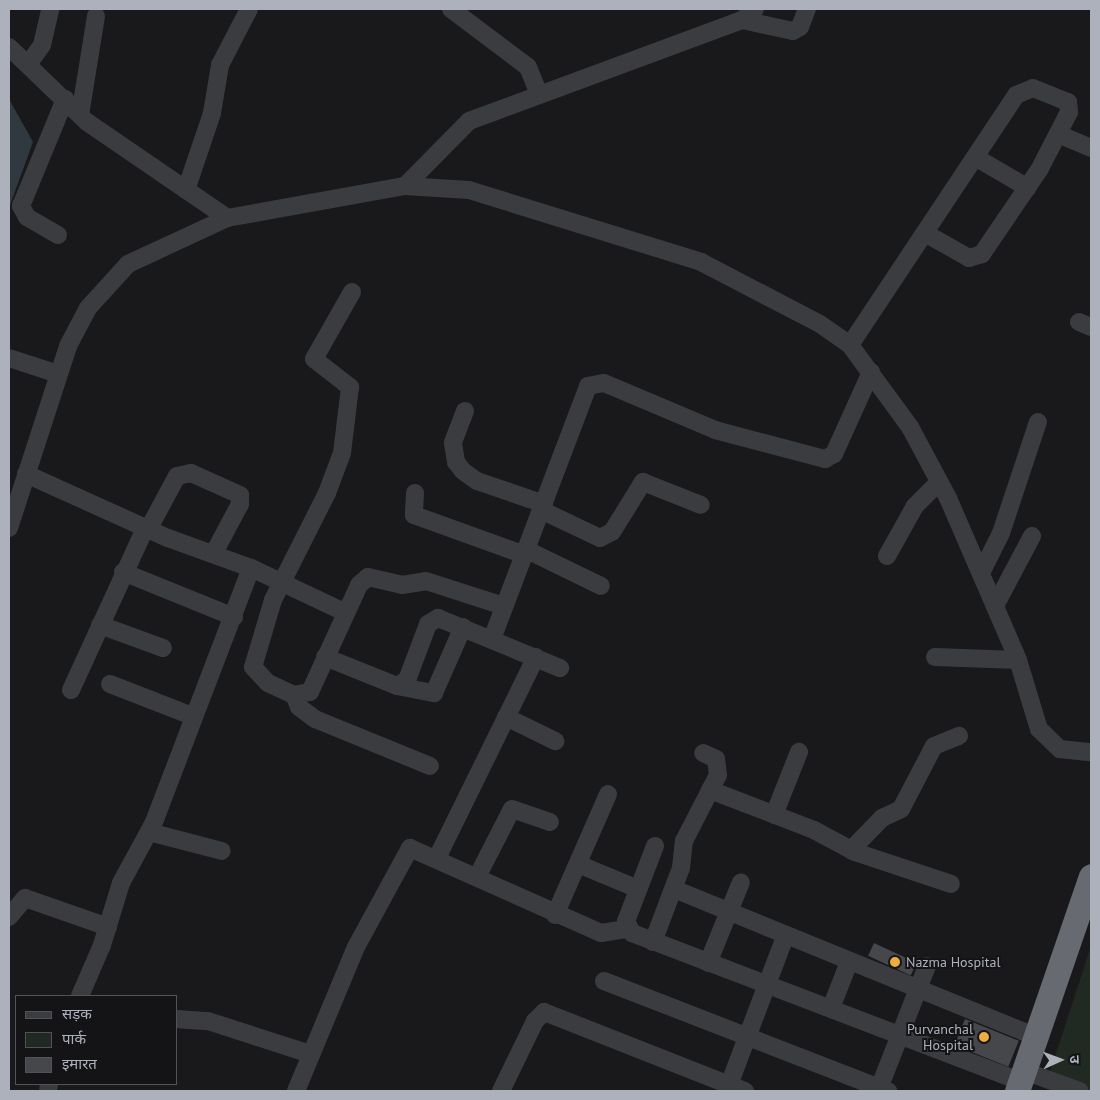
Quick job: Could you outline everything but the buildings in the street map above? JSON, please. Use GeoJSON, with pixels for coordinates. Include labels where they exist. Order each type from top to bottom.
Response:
{"type":"FeatureCollection","features":[{"type":"Feature","properties":{"kind":"highway"},"geometry":{"type":"LineString","coordinates":[[1020,1081],[1091,876]]}},
{"type":"Feature","properties":{"kind":"street"},"geometry":{"type":"LineString","coordinates":[[29,63],[42,45],[50,9]]}},
{"type":"Feature","properties":{"kind":"street"},"geometry":{"type":"LineString","coordinates":[[186,190],[212,113],[220,64],[249,9]]}},
{"type":"Feature","properties":{"kind":"street"},"geometry":{"type":"LineString","coordinates":[[451,9],[528,67],[538,94]]}},
{"type":"Feature","properties":{"kind":"street"},"geometry":{"type":"LineString","coordinates":[[405,186],[469,121],[748,14],[793,31],[800,27],[807,9]]}},
{"type":"Feature","properties":{"kind":"street"},"geometry":{"type":"LineString","coordinates":[[80,115],[96,16]]}},
{"type":"Feature","properties":{"kind":"street"},"geometry":{"type":"LineString","coordinates":[[9,48],[29,63],[80,115],[227,218]]}},
{"type":"Feature","properties":{"kind":"street"},"geometry":{"type":"LineString","coordinates":[[850,345],[925,232],[975,157],[1016,95],[1026,89],[1068,102],[1070,112],[1028,188],[978,257],[969,258],[925,232]]}},
{"type":"Feature","properties":{"kind":"street"},"geometry":{"type":"LineString","coordinates":[[58,235],[28,217],[21,206],[65,99]]}},
{"type":"Feature","properties":{"kind":"street"},"geometry":{"type":"LineString","coordinates":[[1058,134],[1091,148]]}},
{"type":"Feature","properties":{"kind":"street"},"geometry":{"type":"LineString","coordinates":[[975,157],[1028,188]]}},
{"type":"Feature","properties":{"kind":"street"},"geometry":{"type":"LineString","coordinates":[[9,528],[58,374],[88,308],[128,264],[227,218],[405,186],[469,190],[672,251],[820,324],[850,345],[910,426],[939,482],[996,604],[1018,660],[1032,714],[1048,742],[1069,752],[1091,752]]}},
{"type":"Feature","properties":{"kind":"street"},"geometry":{"type":"LineString","coordinates":[[352,292],[314,355],[315,363],[350,386],[342,453],[327,493],[281,581],[257,643],[253,667],[268,683],[294,695],[299,707],[315,719],[430,766]]}},
{"type":"Feature","properties":{"kind":"street"},"geometry":{"type":"LineString","coordinates":[[9,358],[58,374]]}},
{"type":"Feature","properties":{"kind":"street"},"geometry":{"type":"LineString","coordinates":[[492,639],[526,553],[582,392],[594,383],[715,430],[825,459],[834,454],[871,372]]}},
{"type":"Feature","properties":{"kind":"street"},"geometry":{"type":"LineString","coordinates":[[465,411],[453,443],[456,462],[464,471],[477,480],[542,507],[600,538],[612,532],[643,482],[701,505]]}},
{"type":"Feature","properties":{"kind":"street"},"geometry":{"type":"LineString","coordinates":[[982,571],[1001,533],[1038,422]]}},
{"type":"Feature","properties":{"kind":"street"},"geometry":{"type":"LineString","coordinates":[[71,690],[123,572],[178,476],[191,473],[240,495],[240,504],[214,553]]}},
{"type":"Feature","properties":{"kind":"street"},"geometry":{"type":"LineString","coordinates":[[26,474],[147,529],[251,568],[346,612]]}},
{"type":"Feature","properties":{"kind":"street"},"geometry":{"type":"LineString","coordinates":[[887,556],[915,506],[939,482]]}},
{"type":"Feature","properties":{"kind":"street"},"geometry":{"type":"LineString","coordinates":[[415,494],[414,515],[526,553],[601,586]]}},
{"type":"Feature","properties":{"kind":"street"},"geometry":{"type":"LineString","coordinates":[[996,604],[1032,536]]}},
{"type":"Feature","properties":{"kind":"street"},"geometry":{"type":"LineString","coordinates":[[80,995],[108,928],[121,883],[149,832],[192,716],[234,617],[251,568]]}},
{"type":"Feature","properties":{"kind":"street"},"geometry":{"type":"LineString","coordinates":[[123,572],[234,617]]}},
{"type":"Feature","properties":{"kind":"street"},"geometry":{"type":"LineString","coordinates":[[294,695],[315,687],[325,658],[359,585],[376,577],[402,585],[426,581],[504,606]]}},
{"type":"Feature","properties":{"kind":"street"},"geometry":{"type":"LineString","coordinates":[[397,686],[407,680],[432,619],[463,627],[560,668]]}},
{"type":"Feature","properties":{"kind":"street"},"geometry":{"type":"LineString","coordinates":[[100,625],[163,648]]}},
{"type":"Feature","properties":{"kind":"street"},"geometry":{"type":"LineString","coordinates":[[325,658],[397,686],[434,693],[463,627]]}},
{"type":"Feature","properties":{"kind":"street"},"geometry":{"type":"LineString","coordinates":[[436,858],[536,657]]}},
{"type":"Feature","properties":{"kind":"street"},"geometry":{"type":"LineString","coordinates":[[934,657],[1018,660]]}},
{"type":"Feature","properties":{"kind":"street"},"geometry":{"type":"LineString","coordinates":[[110,684],[192,716]]}},
{"type":"Feature","properties":{"kind":"street"},"geometry":{"type":"LineString","coordinates":[[506,717],[555,741]]}},
{"type":"Feature","properties":{"kind":"street"},"geometry":{"type":"LineString","coordinates":[[851,850],[882,818],[901,809],[934,746],[959,736]]}},
{"type":"Feature","properties":{"kind":"street"},"geometry":{"type":"LineString","coordinates":[[774,814],[799,752]]}},
{"type":"Feature","properties":{"kind":"street"},"geometry":{"type":"LineString","coordinates":[[654,942],[674,889],[684,841],[710,790],[719,765],[703,753]]}},
{"type":"Feature","properties":{"kind":"street"},"geometry":{"type":"LineString","coordinates":[[710,790],[774,814],[851,850],[951,884]]}},
{"type":"Feature","properties":{"kind":"street"},"geometry":{"type":"LineString","coordinates":[[555,915],[608,794]]}},
{"type":"Feature","properties":{"kind":"street"},"geometry":{"type":"LineString","coordinates":[[477,878],[512,808],[550,822]]}},
{"type":"Feature","properties":{"kind":"street"},"geometry":{"type":"LineString","coordinates":[[149,832],[222,851]]}},
{"type":"Feature","properties":{"kind":"street"},"geometry":{"type":"LineString","coordinates":[[628,929],[626,921],[655,846]]}},
{"type":"Feature","properties":{"kind":"street"},"geometry":{"type":"LineString","coordinates":[[296,1091],[356,947],[404,856],[413,848],[555,915],[601,933],[628,929],[654,942],[708,963],[901,1033],[1020,1081],[1080,1091]]}},
{"type":"Feature","properties":{"kind":"street"},"geometry":{"type":"LineString","coordinates":[[578,864],[638,889]]}},
{"type":"Feature","properties":{"kind":"street"},"geometry":{"type":"LineString","coordinates":[[708,963],[742,882]]}},
{"type":"Feature","properties":{"kind":"street"},"geometry":{"type":"LineString","coordinates":[[674,889],[728,914],[1035,1036]]}},
{"type":"Feature","properties":{"kind":"street"},"geometry":{"type":"LineString","coordinates":[[9,917],[25,898],[108,928]]}},
{"type":"Feature","properties":{"kind":"street"},"geometry":{"type":"LineString","coordinates":[[501,1091],[535,1021],[544,1012],[737,1088],[747,1036],[786,937]]}},
{"type":"Feature","properties":{"kind":"street"},"geometry":{"type":"LineString","coordinates":[[831,1008],[849,962]]}},
{"type":"Feature","properties":{"kind":"street"},"geometry":{"type":"LineString","coordinates":[[604,980],[882,1090],[901,1033],[927,966]]}},
{"type":"Feature","properties":{"kind":"street"},"geometry":{"type":"LineString","coordinates":[[178,1019],[208,1020],[310,1054]]}},
{"type":"Feature","properties":{"kind":"green space"},"geometry":{"type":"Polygon","coordinates":[[[1091,946],[1091,1091],[1080,1091],[1047,1081],[1091,946]]]}},
{"type":"Feature","properties":{"kind":"shaded area"},"geometry":{"type":"Polygon","coordinates":[[[9,99],[33,142],[9,208],[9,99]]]}},
{"type":"Feature","properties":{"kind":"place","name":"Nazma Hospital"},"geometry":{"type":"Point","coordinates":[895,962]}},
{"type":"Feature","properties":{"kind":"place","name":"Purvanchal Hospital"},"geometry":{"type":"Point","coordinates":[984,1037]}}]}
